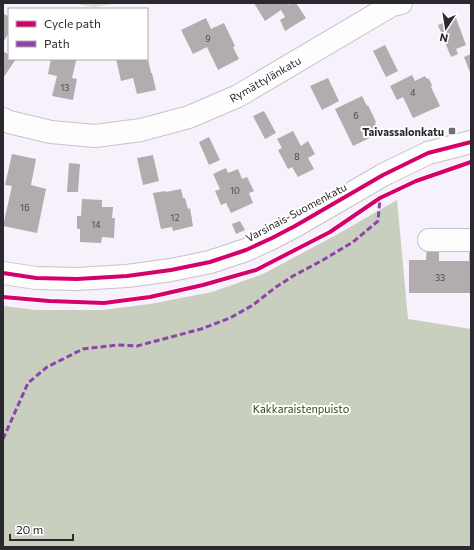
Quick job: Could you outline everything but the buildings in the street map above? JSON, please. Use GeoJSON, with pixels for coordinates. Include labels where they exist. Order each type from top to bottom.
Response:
{"type":"FeatureCollection","features":[{"type":"Feature","properties":{"kind":"street","name":"Rymättylänkatu"},"geometry":{"type":"LineString","coordinates":[[3,119],[8,122],[51,132],[96,136],[141,130],[189,117],[238,96],[392,6],[401,3]]}},
{"type":"Feature","properties":{"kind":"street","name":"Varsinais-Suomenkatu"},"geometry":{"type":"LineString","coordinates":[[3,273],[36,278],[77,279],[127,276],[171,270],[210,262],[246,250],[272,238],[383,175],[428,153],[471,142]]}},
{"type":"Feature","properties":{"kind":"street"},"geometry":{"type":"LineString","coordinates":[[429,240],[471,240]]}},
{"type":"Feature","properties":{"kind":"shaded area"},"geometry":{"type":"Polygon","coordinates":[[[70,3],[120,3],[94,7],[70,3]]]}},
{"type":"Feature","properties":{"kind":"green space","name":"Kakkaraistenpuisto"},"geometry":{"type":"Polygon","coordinates":[[[397,200],[408,319],[471,329],[471,547],[3,547],[3,306],[36,310],[102,310],[150,304],[212,292],[263,274],[397,200]]]}},
{"type":"Feature","properties":{"kind":"marked path"},"geometry":{"type":"LineString","coordinates":[[3,439],[28,383],[47,367],[83,349],[117,345],[137,346],[201,329],[230,318],[253,305],[293,276],[353,242],[378,221],[380,198]]}},
{"type":"Feature","properties":{"kind":"cycle path"},"geometry":{"type":"LineString","coordinates":[[3,273],[36,278],[77,279],[127,276],[171,270],[210,262],[246,250],[272,238],[383,175],[428,153],[471,142]]}},
{"type":"Feature","properties":{"kind":"cycle path"},"geometry":{"type":"LineString","coordinates":[[3,297],[49,301],[104,303],[150,297],[203,285],[256,270],[330,232],[380,198],[416,181],[471,162]]}},
{"type":"Feature","properties":{"kind":"place","name":"Taivassalonkatu"},"geometry":{"type":"Point","coordinates":[452,131]}}]}
